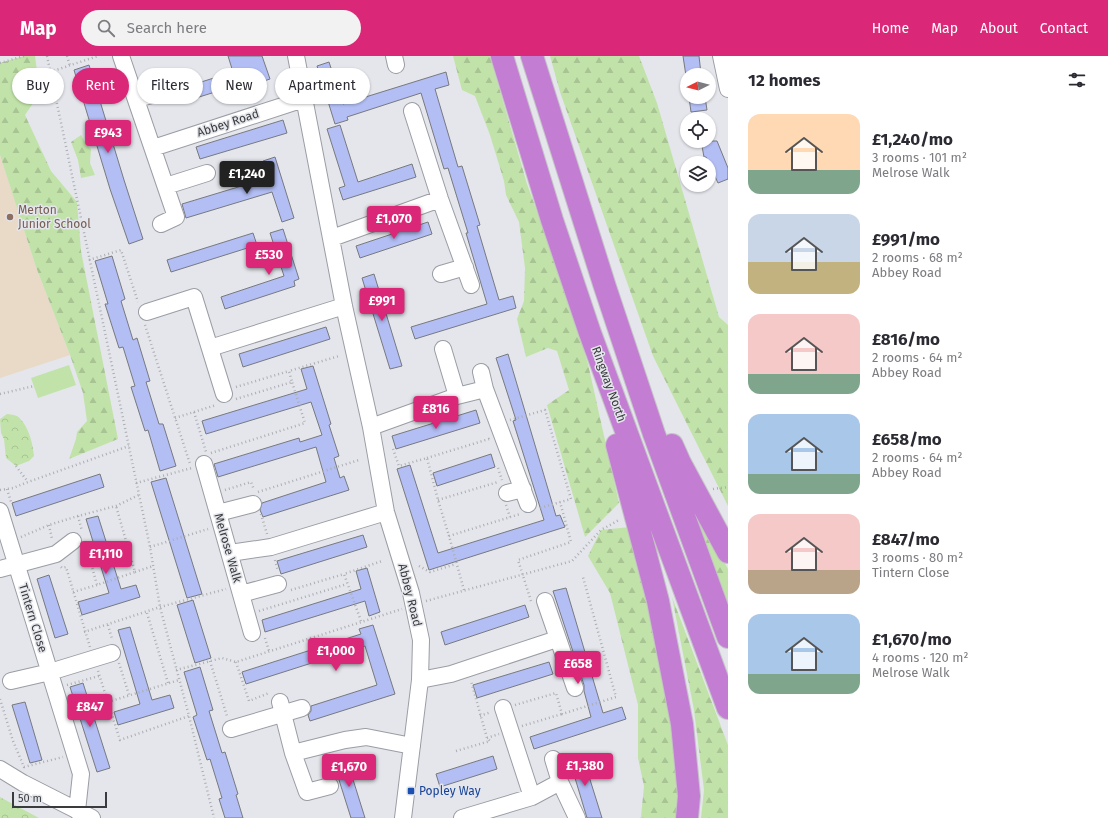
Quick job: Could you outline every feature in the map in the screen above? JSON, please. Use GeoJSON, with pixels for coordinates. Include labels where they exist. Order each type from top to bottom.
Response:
{"type":"FeatureCollection","features":[{"type":"Feature","properties":{"kind":"highway","name":"Ringway North"},"geometry":{"type":"LineString","coordinates":[[502,56],[552,220],[590,333],[728,708]]}},
{"type":"Feature","properties":{"kind":"highway"},"geometry":{"type":"LineString","coordinates":[[532,56],[654,434],[728,637]]}},
{"type":"Feature","properties":{"kind":"highway"},"geometry":{"type":"LineString","coordinates":[[590,333],[610,419],[642,536],[661,616],[682,724],[689,796],[687,818]]}},
{"type":"Feature","properties":{"kind":"highway"},"geometry":{"type":"LineString","coordinates":[[623,340],[656,408],[680,463],[728,552]]}},
{"type":"Feature","properties":{"kind":"street"},"geometry":{"type":"LineString","coordinates":[[122,56],[176,217],[161,224]]}},
{"type":"Feature","properties":{"kind":"street","name":"Abbey Road"},"geometry":{"type":"LineString","coordinates":[[296,56],[298,68]]}},
{"type":"Feature","properties":{"kind":"street"},"geometry":{"type":"LineString","coordinates":[[721,56],[728,89]]}},
{"type":"Feature","properties":{"kind":"street","name":"Abbey Road"},"geometry":{"type":"LineString","coordinates":[[153,148],[289,104]]}},
{"type":"Feature","properties":{"kind":"street","name":"Abbey Road"},"geometry":{"type":"LineString","coordinates":[[305,104],[344,306],[371,427],[386,512],[411,593],[421,640],[420,680],[403,818]]}},
{"type":"Feature","properties":{"kind":"street"},"geometry":{"type":"LineString","coordinates":[[412,111],[440,200],[471,285]]}},
{"type":"Feature","properties":{"kind":"street"},"geometry":{"type":"LineString","coordinates":[[166,186],[207,173]]}},
{"type":"Feature","properties":{"kind":"street"},"geometry":{"type":"LineString","coordinates":[[332,238],[440,200]]}},
{"type":"Feature","properties":{"kind":"street"},"geometry":{"type":"LineString","coordinates":[[441,274],[465,267]]}},
{"type":"Feature","properties":{"kind":"street"},"geometry":{"type":"LineString","coordinates":[[144,314],[194,297],[210,348],[226,374],[226,399]]}},
{"type":"Feature","properties":{"kind":"street"},"geometry":{"type":"LineString","coordinates":[[210,348],[344,306]]}},
{"type":"Feature","properties":{"kind":"street"},"geometry":{"type":"LineString","coordinates":[[443,349],[457,396]]}},
{"type":"Feature","properties":{"kind":"street"},"geometry":{"type":"LineString","coordinates":[[481,372],[486,390],[528,504]]}},
{"type":"Feature","properties":{"kind":"street"},"geometry":{"type":"LineString","coordinates":[[371,427],[457,396],[486,390]]}},
{"type":"Feature","properties":{"kind":"street","name":"Melrose Walk"},"geometry":{"type":"LineString","coordinates":[[198,466],[220,519],[240,590],[255,631]]}},
{"type":"Feature","properties":{"kind":"street"},"geometry":{"type":"LineString","coordinates":[[507,493],[528,504]]}},
{"type":"Feature","properties":{"kind":"street"},"geometry":{"type":"LineString","coordinates":[[220,519],[253,504]]}},
{"type":"Feature","properties":{"kind":"street","name":"Tintern Close"},"geometry":{"type":"LineString","coordinates":[[5,507],[16,565],[81,774],[77,811]]}},
{"type":"Feature","properties":{"kind":"street"},"geometry":{"type":"LineString","coordinates":[[230,553],[271,547],[386,512]]}},
{"type":"Feature","properties":{"kind":"street"},"geometry":{"type":"LineString","coordinates":[[0,569],[56,554],[81,540]]}},
{"type":"Feature","properties":{"kind":"street"},"geometry":{"type":"LineString","coordinates":[[240,590],[281,588]]}},
{"type":"Feature","properties":{"kind":"street"},"geometry":{"type":"LineString","coordinates":[[545,601],[575,688]]}},
{"type":"Feature","properties":{"kind":"street"},"geometry":{"type":"LineString","coordinates":[[420,680],[451,674],[558,639]]}},
{"type":"Feature","properties":{"kind":"street"},"geometry":{"type":"LineString","coordinates":[[11,681],[50,672],[112,653]]}},
{"type":"Feature","properties":{"kind":"street"},"geometry":{"type":"LineString","coordinates":[[231,729],[282,708],[302,708]]}},
{"type":"Feature","properties":{"kind":"street"},"geometry":{"type":"LineString","coordinates":[[282,708],[293,753],[307,792],[330,786]]}},
{"type":"Feature","properties":{"kind":"street"},"geometry":{"type":"LineString","coordinates":[[503,708],[532,797]]}},
{"type":"Feature","properties":{"kind":"street"},"geometry":{"type":"LineString","coordinates":[[293,753],[345,740],[366,737],[412,746]]}},
{"type":"Feature","properties":{"kind":"street"},"geometry":{"type":"LineString","coordinates":[[553,759],[560,782],[577,818]]}},
{"type":"Feature","properties":{"kind":"street"},"geometry":{"type":"LineString","coordinates":[[0,769],[23,783],[92,818]]}},
{"type":"Feature","properties":{"kind":"street"},"geometry":{"type":"LineString","coordinates":[[470,817],[532,797],[560,782]]}},
{"type":"Feature","properties":{"kind":"path"},"geometry":{"type":"LineString","coordinates":[[0,63],[24,56]]}},
{"type":"Feature","properties":{"kind":"path"},"geometry":{"type":"LineString","coordinates":[[47,56],[49,68]]}},
{"type":"Feature","properties":{"kind":"path"},"geometry":{"type":"LineString","coordinates":[[67,56],[70,66]]}},
{"type":"Feature","properties":{"kind":"path"},"geometry":{"type":"LineString","coordinates":[[63,68],[98,56]]}},
{"type":"Feature","properties":{"kind":"path"},"geometry":{"type":"LineString","coordinates":[[57,104],[150,547],[160,607],[214,818]]}},
{"type":"Feature","properties":{"kind":"path"},"geometry":{"type":"LineString","coordinates":[[89,260],[122,250],[144,314],[175,418],[198,466],[136,482]]}},
{"type":"Feature","properties":{"kind":"path"},"geometry":{"type":"LineString","coordinates":[[240,398],[236,387],[340,356]]}},
{"type":"Feature","properties":{"kind":"path"},"geometry":{"type":"LineString","coordinates":[[194,412],[207,454],[305,423],[289,371]]}},
{"type":"Feature","properties":{"kind":"path"},"geometry":{"type":"LineString","coordinates":[[175,418],[226,399],[240,398],[292,382]]}},
{"type":"Feature","properties":{"kind":"path"},"geometry":{"type":"LineString","coordinates":[[0,394],[34,386]]}},
{"type":"Feature","properties":{"kind":"path"},"geometry":{"type":"LineString","coordinates":[[449,536],[528,504],[560,502],[571,499],[545,410],[498,423]]}},
{"type":"Feature","properties":{"kind":"path"},"geometry":{"type":"LineString","coordinates":[[394,449],[399,466],[489,439],[491,446]]}},
{"type":"Feature","properties":{"kind":"path"},"geometry":{"type":"LineString","coordinates":[[0,490],[13,488],[128,446]]}},
{"type":"Feature","properties":{"kind":"path"},"geometry":{"type":"LineString","coordinates":[[428,458],[438,500],[464,590]]}},
{"type":"Feature","properties":{"kind":"path"},"geometry":{"type":"LineString","coordinates":[[219,492],[251,482],[255,493],[359,460]]}},
{"type":"Feature","properties":{"kind":"path"},"geometry":{"type":"LineString","coordinates":[[16,466],[28,482]]}},
{"type":"Feature","properties":{"kind":"path"},"geometry":{"type":"LineString","coordinates":[[438,500],[502,481],[498,467]]}},
{"type":"Feature","properties":{"kind":"path"},"geometry":{"type":"LineString","coordinates":[[712,490],[728,487]]}},
{"type":"Feature","properties":{"kind":"path"},"geometry":{"type":"LineString","coordinates":[[5,507],[7,489]]}},
{"type":"Feature","properties":{"kind":"path"},"geometry":{"type":"LineString","coordinates":[[19,530],[21,537],[78,516],[116,506],[139,495]]}},
{"type":"Feature","properties":{"kind":"path"},"geometry":{"type":"LineString","coordinates":[[518,560],[571,542],[560,502]]}},
{"type":"Feature","properties":{"kind":"path"},"geometry":{"type":"LineString","coordinates":[[116,506],[135,572]]}},
{"type":"Feature","properties":{"kind":"path"},"geometry":{"type":"LineString","coordinates":[[78,516],[81,540],[97,585]]}},
{"type":"Feature","properties":{"kind":"path"},"geometry":{"type":"LineString","coordinates":[[424,601],[572,561],[601,530],[623,518]]}},
{"type":"Feature","properties":{"kind":"path"},"geometry":{"type":"LineString","coordinates":[[150,547],[220,519]]}},
{"type":"Feature","properties":{"kind":"path"},"geometry":{"type":"LineString","coordinates":[[56,554],[62,568],[66,567],[84,632],[147,613],[160,607],[240,590]]}},
{"type":"Feature","properties":{"kind":"path"},"geometry":{"type":"LineString","coordinates":[[281,588],[344,574],[382,561]]}},
{"type":"Feature","properties":{"kind":"path"},"geometry":{"type":"LineString","coordinates":[[419,566],[430,572],[456,564]]}},
{"type":"Feature","properties":{"kind":"path"},"geometry":{"type":"LineString","coordinates":[[73,592],[153,566]]}},
{"type":"Feature","properties":{"kind":"path"},"geometry":{"type":"LineString","coordinates":[[344,574],[361,621]]}},
{"type":"Feature","properties":{"kind":"path"},"geometry":{"type":"LineString","coordinates":[[480,716],[556,693],[562,714],[616,697],[583,577]]}},
{"type":"Feature","properties":{"kind":"path"},"geometry":{"type":"LineString","coordinates":[[269,651],[255,631],[257,611],[347,584]]}},
{"type":"Feature","properties":{"kind":"path"},"geometry":{"type":"LineString","coordinates":[[176,670],[222,658],[236,662],[400,609]]}},
{"type":"Feature","properties":{"kind":"path"},"geometry":{"type":"LineString","coordinates":[[147,613],[168,683]]}},
{"type":"Feature","properties":{"kind":"path"},"geometry":{"type":"LineString","coordinates":[[94,658],[120,740],[189,716]]}},
{"type":"Feature","properties":{"kind":"path"},"geometry":{"type":"LineString","coordinates":[[210,661],[231,729]]}},
{"type":"Feature","properties":{"kind":"path"},"geometry":{"type":"LineString","coordinates":[[236,662],[249,701],[277,690],[282,708]]}},
{"type":"Feature","properties":{"kind":"path"},"geometry":{"type":"LineString","coordinates":[[55,689],[100,676]]}},
{"type":"Feature","properties":{"kind":"path"},"geometry":{"type":"LineString","coordinates":[[108,702],[179,680]]}},
{"type":"Feature","properties":{"kind":"path"},"geometry":{"type":"LineString","coordinates":[[456,751],[490,741],[487,738],[480,716],[471,680]]}},
{"type":"Feature","properties":{"kind":"path"},"geometry":{"type":"LineString","coordinates":[[0,698],[13,741],[24,767],[75,754]]}},
{"type":"Feature","properties":{"kind":"shaded area","name":"Merton Junior School"},"geometry":{"type":"Polygon","coordinates":[[[0,155],[36,267],[70,355],[0,378],[0,155]]]}},
{"type":"Feature","properties":{"kind":"green space"},"geometry":{"type":"Polygon","coordinates":[[[24,56],[35,56],[37,68],[12,68],[12,104],[32,104],[25,115],[51,171],[77,202],[81,251],[118,439],[69,459],[77,432],[87,421],[83,393],[36,267],[0,155],[0,63],[24,56]]]}},
{"type":"Feature","properties":{"kind":"green space"},"geometry":{"type":"Polygon","coordinates":[[[453,56],[490,56],[527,184],[567,294],[588,364],[619,503],[585,537],[547,405],[569,390],[557,351],[548,348],[526,357],[517,319],[524,301],[525,268],[519,222],[506,195],[504,181],[490,135],[475,96],[462,90],[453,56]]]}},
{"type":"Feature","properties":{"kind":"green space"},"geometry":{"type":"Polygon","coordinates":[[[550,56],[639,56],[657,103],[680,182],[680,192],[683,192],[719,317],[728,325],[728,506],[653,356],[560,92],[550,56]]]}},
{"type":"Feature","properties":{"kind":"green space"},"geometry":{"type":"Polygon","coordinates":[[[81,135],[91,149],[90,163],[95,175],[81,178],[78,160],[71,142],[81,135]]]}},
{"type":"Feature","properties":{"kind":"green space"},"geometry":{"type":"Polygon","coordinates":[[[69,365],[76,385],[38,398],[31,378],[69,365]]]}},
{"type":"Feature","properties":{"kind":"green space"},"geometry":{"type":"Polygon","coordinates":[[[7,414],[17,416],[21,419],[29,434],[34,456],[29,461],[16,466],[6,458],[4,439],[1,433],[0,419],[7,414]]]}},
{"type":"Feature","properties":{"kind":"green space"},"geometry":{"type":"Polygon","coordinates":[[[678,478],[728,569],[728,606],[678,478]]]}},
{"type":"Feature","properties":{"kind":"green space"},"geometry":{"type":"Polygon","coordinates":[[[630,527],[650,609],[679,760],[676,818],[640,818],[644,786],[638,758],[638,705],[610,593],[588,556],[601,530],[630,527]]]}},
{"type":"Feature","properties":{"kind":"green space"},"geometry":{"type":"Polygon","coordinates":[[[672,597],[728,745],[728,818],[701,818],[704,790],[694,710],[672,597]]]}},
{"type":"Feature","properties":{"kind":"green space"},"geometry":{"type":"Polygon","coordinates":[[[0,797],[39,818],[0,818],[0,797]]]}},
{"type":"Feature","properties":{"kind":"building"},"geometry":{"type":"Polygon","coordinates":[[[228,56],[262,56],[266,68],[232,68],[228,56]]]}},
{"type":"Feature","properties":{"kind":"building"},"geometry":{"type":"Polygon","coordinates":[[[683,56],[699,56],[700,68],[685,68],[683,56]]]}},
{"type":"Feature","properties":{"kind":"building"},"geometry":{"type":"Polygon","coordinates":[[[329,62],[331,68],[318,68],[317,66],[329,62]]]}},
{"type":"Feature","properties":{"kind":"building"},"geometry":{"type":"Polygon","coordinates":[[[89,65],[90,68],[80,68],[89,65]]]}},
{"type":"Feature","properties":{"kind":"building"},"geometry":{"type":"Polygon","coordinates":[[[267,70],[270,79],[267,80],[267,70]]]}},
{"type":"Feature","properties":{"kind":"building"},"geometry":{"type":"Polygon","coordinates":[[[446,72],[449,85],[435,89],[458,167],[462,166],[480,225],[477,226],[499,300],[513,296],[516,308],[415,339],[411,327],[487,304],[466,233],[468,233],[448,168],[444,169],[421,93],[347,117],[348,120],[335,124],[329,104],[370,104],[370,96],[446,72]]]}},
{"type":"Feature","properties":{"kind":"building"},"geometry":{"type":"Polygon","coordinates":[[[211,79],[211,93],[203,96],[203,81],[211,79]]]}},
{"type":"Feature","properties":{"kind":"building"},"geometry":{"type":"Polygon","coordinates":[[[84,104],[101,104],[143,239],[129,244],[110,189],[84,104]]]}},
{"type":"Feature","properties":{"kind":"building"},"geometry":{"type":"Polygon","coordinates":[[[690,104],[706,104],[707,110],[691,112],[690,104]]]}},
{"type":"Feature","properties":{"kind":"building"},"geometry":{"type":"Polygon","coordinates":[[[283,120],[287,133],[200,159],[196,147],[283,120]]]}},
{"type":"Feature","properties":{"kind":"building"},"geometry":{"type":"Polygon","coordinates":[[[340,125],[358,182],[412,164],[416,177],[343,200],[339,188],[345,186],[327,129],[340,125]]]}},
{"type":"Feature","properties":{"kind":"building"},"geometry":{"type":"Polygon","coordinates":[[[717,141],[728,168],[728,179],[718,183],[716,179],[716,156],[704,156],[702,148],[716,148],[717,141]]]}},
{"type":"Feature","properties":{"kind":"building"},"geometry":{"type":"Polygon","coordinates":[[[275,157],[294,218],[282,222],[272,192],[186,218],[182,204],[268,178],[263,161],[275,157]]]}},
{"type":"Feature","properties":{"kind":"building"},"geometry":{"type":"Polygon","coordinates":[[[428,222],[432,234],[360,258],[356,246],[428,222]]]}},
{"type":"Feature","properties":{"kind":"building"},"geometry":{"type":"Polygon","coordinates":[[[283,229],[299,279],[294,281],[295,286],[225,309],[221,297],[284,276],[270,233],[283,229]]]}},
{"type":"Feature","properties":{"kind":"building"},"geometry":{"type":"Polygon","coordinates":[[[253,233],[257,245],[171,272],[167,260],[253,233]]]}},
{"type":"Feature","properties":{"kind":"building"},"geometry":{"type":"Polygon","coordinates":[[[112,256],[125,299],[121,301],[133,340],[137,338],[150,381],[146,382],[159,424],[163,424],[176,466],[160,471],[148,430],[145,431],[131,387],[135,386],[123,347],[119,348],[105,304],[108,304],[95,261],[112,256]]]}},
{"type":"Feature","properties":{"kind":"building"},"geometry":{"type":"Polygon","coordinates":[[[374,274],[402,366],[390,369],[362,278],[374,274]]]}},
{"type":"Feature","properties":{"kind":"building"},"geometry":{"type":"Polygon","coordinates":[[[326,327],[330,339],[243,367],[239,354],[326,327]]]}},
{"type":"Feature","properties":{"kind":"building"},"geometry":{"type":"Polygon","coordinates":[[[508,354],[556,516],[560,515],[565,527],[429,570],[397,469],[410,465],[438,553],[544,520],[513,421],[516,420],[496,358],[508,354]]]}},
{"type":"Feature","properties":{"kind":"building"},"geometry":{"type":"Polygon","coordinates":[[[313,366],[339,456],[334,458],[340,478],[344,476],[349,490],[263,517],[260,510],[262,503],[326,482],[316,447],[218,477],[214,464],[299,438],[300,442],[322,435],[311,402],[206,434],[202,421],[307,389],[301,369],[313,366]]]}},
{"type":"Feature","properties":{"kind":"building"},"geometry":{"type":"Polygon","coordinates":[[[476,410],[480,423],[396,449],[392,436],[476,410]]]}},
{"type":"Feature","properties":{"kind":"building"},"geometry":{"type":"Polygon","coordinates":[[[491,454],[495,467],[437,486],[433,473],[491,454]]]}},
{"type":"Feature","properties":{"kind":"building"},"geometry":{"type":"Polygon","coordinates":[[[100,474],[104,487],[16,516],[12,503],[100,474]]]}},
{"type":"Feature","properties":{"kind":"building"},"geometry":{"type":"Polygon","coordinates":[[[166,478],[202,594],[187,598],[151,482],[166,478]]]}},
{"type":"Feature","properties":{"kind":"building"},"geometry":{"type":"Polygon","coordinates":[[[98,516],[121,589],[136,585],[140,597],[82,615],[78,602],[109,593],[86,519],[98,516]]]}},
{"type":"Feature","properties":{"kind":"building"},"geometry":{"type":"Polygon","coordinates":[[[363,535],[367,547],[281,574],[277,561],[363,535]]]}},
{"type":"Feature","properties":{"kind":"building"},"geometry":{"type":"Polygon","coordinates":[[[367,568],[380,612],[369,616],[365,601],[265,632],[262,620],[361,589],[356,571],[367,568]]]}},
{"type":"Feature","properties":{"kind":"building"},"geometry":{"type":"Polygon","coordinates":[[[49,575],[68,634],[55,638],[37,579],[49,575]]]}},
{"type":"Feature","properties":{"kind":"building"},"geometry":{"type":"Polygon","coordinates":[[[566,588],[603,713],[622,707],[626,719],[534,749],[530,737],[591,717],[584,691],[584,685],[553,591],[566,588]]]}},
{"type":"Feature","properties":{"kind":"building"},"geometry":{"type":"Polygon","coordinates":[[[193,600],[211,658],[195,663],[177,605],[193,600]]]}},
{"type":"Feature","properties":{"kind":"building"},"geometry":{"type":"Polygon","coordinates":[[[525,605],[529,617],[445,645],[441,632],[525,605]]]}},
{"type":"Feature","properties":{"kind":"building"},"geometry":{"type":"Polygon","coordinates":[[[373,625],[395,694],[310,721],[308,715],[311,711],[311,706],[377,685],[365,646],[246,684],[242,672],[361,634],[359,629],[373,625]]]}},
{"type":"Feature","properties":{"kind":"building"},"geometry":{"type":"Polygon","coordinates":[[[130,627],[152,700],[170,695],[174,708],[118,725],[114,712],[140,704],[118,630],[130,627]]]}},
{"type":"Feature","properties":{"kind":"building"},"geometry":{"type":"Polygon","coordinates":[[[549,662],[553,674],[477,698],[473,685],[549,662]]]}},
{"type":"Feature","properties":{"kind":"building"},"geometry":{"type":"Polygon","coordinates":[[[200,667],[213,710],[209,711],[222,753],[225,752],[238,794],[236,795],[243,818],[225,818],[219,799],[222,798],[210,759],[207,760],[193,717],[197,715],[184,672],[200,667]]]}},
{"type":"Feature","properties":{"kind":"building"},"geometry":{"type":"Polygon","coordinates":[[[83,683],[110,768],[97,772],[70,687],[83,683]]]}},
{"type":"Feature","properties":{"kind":"building"},"geometry":{"type":"Polygon","coordinates":[[[25,702],[42,760],[30,763],[12,705],[25,702]]]}},
{"type":"Feature","properties":{"kind":"building"},"geometry":{"type":"Polygon","coordinates":[[[582,754],[602,818],[587,818],[569,758],[582,754]]]}},
{"type":"Feature","properties":{"kind":"building"},"geometry":{"type":"Polygon","coordinates":[[[493,756],[497,769],[440,787],[436,774],[493,756]]]}},
{"type":"Feature","properties":{"kind":"building"},"geometry":{"type":"Polygon","coordinates":[[[346,757],[365,818],[351,818],[333,761],[346,757]]]}},
{"type":"Feature","properties":{"kind":"place","name":"Merton Junior School"},"geometry":{"type":"Point","coordinates":[10,217]}},
{"type":"Feature","properties":{"kind":"place","name":"Popley Way"},"geometry":{"type":"Point","coordinates":[411,791]}}]}
